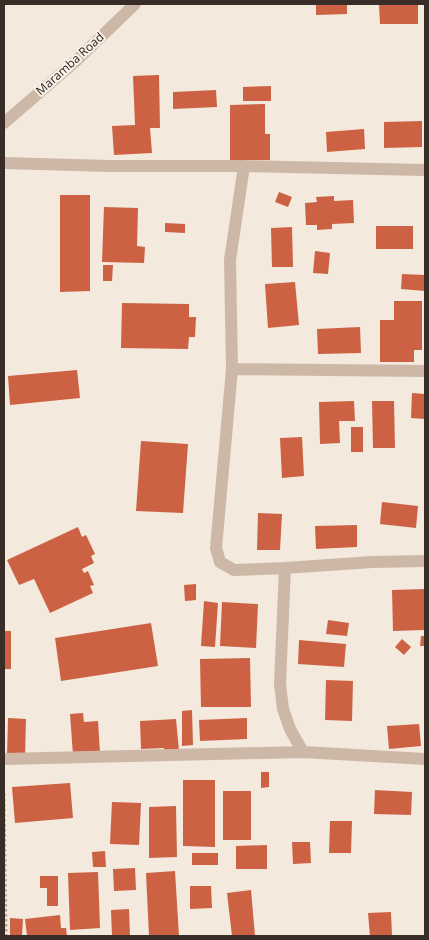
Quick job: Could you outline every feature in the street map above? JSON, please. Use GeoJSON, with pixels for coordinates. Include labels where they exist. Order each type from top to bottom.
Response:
{"type":"FeatureCollection","features":[{"type":"Feature","properties":{"kind":"street","name":"Maramba Road"},"geometry":{"type":"LineString","coordinates":[[4,123],[78,60],[135,4]]}},
{"type":"Feature","properties":{"kind":"street"},"geometry":{"type":"LineString","coordinates":[[4,163],[425,170]]}},
{"type":"Feature","properties":{"kind":"street"},"geometry":{"type":"LineString","coordinates":[[244,166],[230,260],[232,369],[216,548],[220,562],[234,570],[425,561]]}},
{"type":"Feature","properties":{"kind":"street"},"geometry":{"type":"LineString","coordinates":[[232,369],[425,371]]}},
{"type":"Feature","properties":{"kind":"street"},"geometry":{"type":"LineString","coordinates":[[285,568],[280,684],[283,709],[290,729],[303,752]]}},
{"type":"Feature","properties":{"kind":"street"},"geometry":{"type":"LineString","coordinates":[[4,759],[303,752],[425,759]]}},
{"type":"Feature","properties":{"kind":"path"},"geometry":{"type":"LineString","coordinates":[[4,794],[6,936]]}},
{"type":"Feature","properties":{"kind":"building"},"geometry":{"type":"Polygon","coordinates":[[[316,4],[347,4],[347,14],[316,15],[316,4]]]}},
{"type":"Feature","properties":{"kind":"building"},"geometry":{"type":"Polygon","coordinates":[[[379,4],[418,4],[418,24],[380,24],[379,4]]]}},
{"type":"Feature","properties":{"kind":"building"},"geometry":{"type":"Polygon","coordinates":[[[159,75],[160,128],[150,128],[152,153],[114,155],[112,126],[135,125],[133,76],[159,75]]]}},
{"type":"Feature","properties":{"kind":"building"},"geometry":{"type":"Polygon","coordinates":[[[271,86],[271,101],[243,101],[243,87],[271,86]]]}},
{"type":"Feature","properties":{"kind":"building"},"geometry":{"type":"Polygon","coordinates":[[[216,90],[217,107],[173,109],[173,92],[216,90]]]}},
{"type":"Feature","properties":{"kind":"building"},"geometry":{"type":"Polygon","coordinates":[[[265,104],[265,134],[270,134],[270,160],[230,160],[230,105],[265,104]]]}},
{"type":"Feature","properties":{"kind":"building"},"geometry":{"type":"Polygon","coordinates":[[[422,121],[422,147],[384,148],[384,122],[422,121]]]}},
{"type":"Feature","properties":{"kind":"building"},"geometry":{"type":"Polygon","coordinates":[[[364,129],[365,149],[327,152],[326,132],[364,129]]]}},
{"type":"Feature","properties":{"kind":"building"},"geometry":{"type":"Polygon","coordinates":[[[279,192],[292,197],[288,207],[275,202],[279,192]]]}},
{"type":"Feature","properties":{"kind":"building"},"geometry":{"type":"Polygon","coordinates":[[[60,195],[90,195],[90,291],[60,292],[60,195]]]}},
{"type":"Feature","properties":{"kind":"building"},"geometry":{"type":"Polygon","coordinates":[[[334,196],[334,201],[353,200],[354,223],[332,224],[332,229],[317,230],[317,225],[306,225],[305,203],[317,202],[316,197],[334,196]]]}},
{"type":"Feature","properties":{"kind":"building"},"geometry":{"type":"Polygon","coordinates":[[[104,207],[138,208],[137,246],[145,247],[144,263],[102,262],[104,207]]]}},
{"type":"Feature","properties":{"kind":"building"},"geometry":{"type":"Polygon","coordinates":[[[165,223],[185,224],[185,233],[165,232],[165,223]]]}},
{"type":"Feature","properties":{"kind":"building"},"geometry":{"type":"Polygon","coordinates":[[[376,226],[413,226],[413,249],[376,249],[376,226]]]}},
{"type":"Feature","properties":{"kind":"building"},"geometry":{"type":"Polygon","coordinates":[[[292,227],[293,267],[272,267],[271,228],[292,227]]]}},
{"type":"Feature","properties":{"kind":"building"},"geometry":{"type":"Polygon","coordinates":[[[315,251],[330,253],[328,274],[313,273],[315,251]]]}},
{"type":"Feature","properties":{"kind":"building"},"geometry":{"type":"Polygon","coordinates":[[[103,265],[113,265],[112,281],[103,281],[103,265]]]}},
{"type":"Feature","properties":{"kind":"building"},"geometry":{"type":"Polygon","coordinates":[[[402,274],[425,275],[425,291],[401,289],[402,274]]]}},
{"type":"Feature","properties":{"kind":"building"},"geometry":{"type":"Polygon","coordinates":[[[295,282],[299,325],[268,328],[265,284],[295,282]]]}},
{"type":"Feature","properties":{"kind":"building"},"geometry":{"type":"Polygon","coordinates":[[[394,301],[422,301],[422,350],[414,350],[414,362],[380,362],[380,320],[394,320],[394,301]]]}},
{"type":"Feature","properties":{"kind":"building"},"geometry":{"type":"Polygon","coordinates":[[[122,303],[189,304],[189,317],[196,317],[195,337],[189,337],[188,349],[121,348],[122,303]]]}},
{"type":"Feature","properties":{"kind":"building"},"geometry":{"type":"Polygon","coordinates":[[[360,327],[361,353],[318,354],[317,329],[360,327]]]}},
{"type":"Feature","properties":{"kind":"building"},"geometry":{"type":"Polygon","coordinates":[[[77,370],[80,398],[10,405],[8,376],[77,370]]]}},
{"type":"Feature","properties":{"kind":"building"},"geometry":{"type":"Polygon","coordinates":[[[412,393],[425,394],[425,419],[411,418],[412,393]]]}},
{"type":"Feature","properties":{"kind":"building"},"geometry":{"type":"Polygon","coordinates":[[[354,401],[355,421],[339,421],[340,443],[320,444],[319,402],[354,401]]]}},
{"type":"Feature","properties":{"kind":"building"},"geometry":{"type":"Polygon","coordinates":[[[372,401],[394,401],[395,448],[373,448],[372,401]]]}},
{"type":"Feature","properties":{"kind":"building"},"geometry":{"type":"Polygon","coordinates":[[[351,427],[363,427],[363,452],[351,452],[351,427]]]}},
{"type":"Feature","properties":{"kind":"building"},"geometry":{"type":"Polygon","coordinates":[[[302,437],[304,476],[282,478],[280,438],[302,437]]]}},
{"type":"Feature","properties":{"kind":"building"},"geometry":{"type":"Polygon","coordinates":[[[141,441],[188,444],[183,513],[136,511],[141,441]]]}},
{"type":"Feature","properties":{"kind":"building"},"geometry":{"type":"Polygon","coordinates":[[[382,502],[418,506],[416,528],[380,524],[382,502]]]}},
{"type":"Feature","properties":{"kind":"building"},"geometry":{"type":"Polygon","coordinates":[[[258,513],[282,514],[280,550],[257,550],[258,513]]]}},
{"type":"Feature","properties":{"kind":"building"},"geometry":{"type":"Polygon","coordinates":[[[357,525],[357,547],[316,549],[315,526],[357,525]]]}},
{"type":"Feature","properties":{"kind":"building"},"geometry":{"type":"Polygon","coordinates":[[[78,527],[82,537],[86,535],[95,554],[91,556],[94,563],[82,569],[84,573],[88,571],[94,585],[90,586],[93,593],[50,613],[34,579],[19,585],[7,560],[78,527]]]}},
{"type":"Feature","properties":{"kind":"building"},"geometry":{"type":"Polygon","coordinates":[[[196,584],[196,600],[185,601],[184,585],[196,584]]]}},
{"type":"Feature","properties":{"kind":"building"},"geometry":{"type":"Polygon","coordinates":[[[425,589],[425,630],[393,631],[392,590],[425,589]]]}},
{"type":"Feature","properties":{"kind":"building"},"geometry":{"type":"Polygon","coordinates":[[[204,601],[218,603],[215,647],[201,646],[204,601]]]}},
{"type":"Feature","properties":{"kind":"building"},"geometry":{"type":"Polygon","coordinates":[[[222,602],[258,604],[256,648],[220,646],[222,602]]]}},
{"type":"Feature","properties":{"kind":"building"},"geometry":{"type":"Polygon","coordinates":[[[328,620],[349,623],[347,636],[326,634],[328,620]]]}},
{"type":"Feature","properties":{"kind":"building"},"geometry":{"type":"Polygon","coordinates":[[[151,623],[158,666],[61,681],[55,638],[151,623]]]}},
{"type":"Feature","properties":{"kind":"building"},"geometry":{"type":"Polygon","coordinates":[[[4,631],[11,631],[11,669],[4,669],[4,631]]]}},
{"type":"Feature","properties":{"kind":"building"},"geometry":{"type":"Polygon","coordinates":[[[421,636],[425,636],[425,646],[420,646],[421,636]]]}},
{"type":"Feature","properties":{"kind":"building"},"geometry":{"type":"Polygon","coordinates":[[[402,639],[411,647],[404,655],[395,647],[402,639]]]}},
{"type":"Feature","properties":{"kind":"building"},"geometry":{"type":"Polygon","coordinates":[[[299,640],[346,644],[344,667],[298,664],[299,640]]]}},
{"type":"Feature","properties":{"kind":"building"},"geometry":{"type":"Polygon","coordinates":[[[250,658],[251,707],[201,707],[200,659],[250,658]]]}},
{"type":"Feature","properties":{"kind":"building"},"geometry":{"type":"Polygon","coordinates":[[[326,680],[353,681],[352,721],[325,720],[326,680]]]}},
{"type":"Feature","properties":{"kind":"building"},"geometry":{"type":"Polygon","coordinates":[[[192,710],[193,745],[182,746],[182,711],[192,710]]]}},
{"type":"Feature","properties":{"kind":"building"},"geometry":{"type":"Polygon","coordinates":[[[83,713],[84,722],[98,721],[100,753],[73,755],[70,714],[83,713]]]}},
{"type":"Feature","properties":{"kind":"building"},"geometry":{"type":"Polygon","coordinates":[[[8,718],[26,719],[25,757],[7,756],[8,718]]]}},
{"type":"Feature","properties":{"kind":"building"},"geometry":{"type":"Polygon","coordinates":[[[247,718],[247,739],[200,741],[199,720],[247,718]]]}},
{"type":"Feature","properties":{"kind":"building"},"geometry":{"type":"Polygon","coordinates":[[[176,719],[179,751],[164,752],[164,748],[141,749],[140,721],[176,719]]]}},
{"type":"Feature","properties":{"kind":"building"},"geometry":{"type":"Polygon","coordinates":[[[419,724],[421,746],[389,749],[387,726],[419,724]]]}},
{"type":"Feature","properties":{"kind":"building"},"geometry":{"type":"Polygon","coordinates":[[[261,772],[269,772],[269,787],[261,788],[261,772]]]}},
{"type":"Feature","properties":{"kind":"building"},"geometry":{"type":"Polygon","coordinates":[[[183,780],[215,780],[215,847],[183,846],[183,780]]]}},
{"type":"Feature","properties":{"kind":"building"},"geometry":{"type":"Polygon","coordinates":[[[70,783],[73,818],[15,823],[12,787],[70,783]]]}},
{"type":"Feature","properties":{"kind":"building"},"geometry":{"type":"Polygon","coordinates":[[[375,790],[412,792],[411,815],[374,814],[375,790]]]}},
{"type":"Feature","properties":{"kind":"building"},"geometry":{"type":"Polygon","coordinates":[[[223,791],[251,791],[251,840],[223,840],[223,791]]]}},
{"type":"Feature","properties":{"kind":"building"},"geometry":{"type":"Polygon","coordinates":[[[112,802],[141,803],[139,845],[110,844],[112,802]]]}},
{"type":"Feature","properties":{"kind":"building"},"geometry":{"type":"Polygon","coordinates":[[[176,806],[177,857],[149,858],[149,807],[176,806]]]}},
{"type":"Feature","properties":{"kind":"building"},"geometry":{"type":"Polygon","coordinates":[[[330,821],[352,821],[351,853],[329,853],[330,821]]]}},
{"type":"Feature","properties":{"kind":"building"},"geometry":{"type":"Polygon","coordinates":[[[292,842],[310,842],[311,863],[293,864],[292,842]]]}},
{"type":"Feature","properties":{"kind":"building"},"geometry":{"type":"Polygon","coordinates":[[[267,845],[267,869],[236,869],[236,846],[267,845]]]}},
{"type":"Feature","properties":{"kind":"building"},"geometry":{"type":"Polygon","coordinates":[[[105,851],[106,867],[93,867],[92,852],[105,851]]]}},
{"type":"Feature","properties":{"kind":"building"},"geometry":{"type":"Polygon","coordinates":[[[192,853],[218,853],[218,865],[192,865],[192,853]]]}},
{"type":"Feature","properties":{"kind":"building"},"geometry":{"type":"Polygon","coordinates":[[[135,868],[136,890],[114,891],[113,869],[135,868]]]}},
{"type":"Feature","properties":{"kind":"building"},"geometry":{"type":"Polygon","coordinates":[[[175,871],[179,936],[149,936],[146,873],[175,871]]]}},
{"type":"Feature","properties":{"kind":"building"},"geometry":{"type":"Polygon","coordinates":[[[98,872],[100,928],[70,930],[68,873],[98,872]]]}},
{"type":"Feature","properties":{"kind":"building"},"geometry":{"type":"Polygon","coordinates":[[[40,876],[58,876],[58,906],[47,906],[47,888],[40,888],[40,876]]]}},
{"type":"Feature","properties":{"kind":"building"},"geometry":{"type":"Polygon","coordinates":[[[190,886],[211,886],[212,908],[190,909],[190,886]]]}},
{"type":"Feature","properties":{"kind":"building"},"geometry":{"type":"Polygon","coordinates":[[[251,890],[255,936],[232,936],[227,893],[251,890]]]}},
{"type":"Feature","properties":{"kind":"building"},"geometry":{"type":"Polygon","coordinates":[[[129,909],[130,936],[112,936],[111,910],[129,909]]]}},
{"type":"Feature","properties":{"kind":"building"},"geometry":{"type":"Polygon","coordinates":[[[391,912],[392,936],[370,936],[368,913],[391,912]]]}},
{"type":"Feature","properties":{"kind":"building"},"geometry":{"type":"Polygon","coordinates":[[[60,915],[61,928],[66,928],[67,936],[27,936],[25,919],[60,915]]]}},
{"type":"Feature","properties":{"kind":"building"},"geometry":{"type":"Polygon","coordinates":[[[10,918],[23,919],[22,936],[10,936],[10,918]]]}}]}
